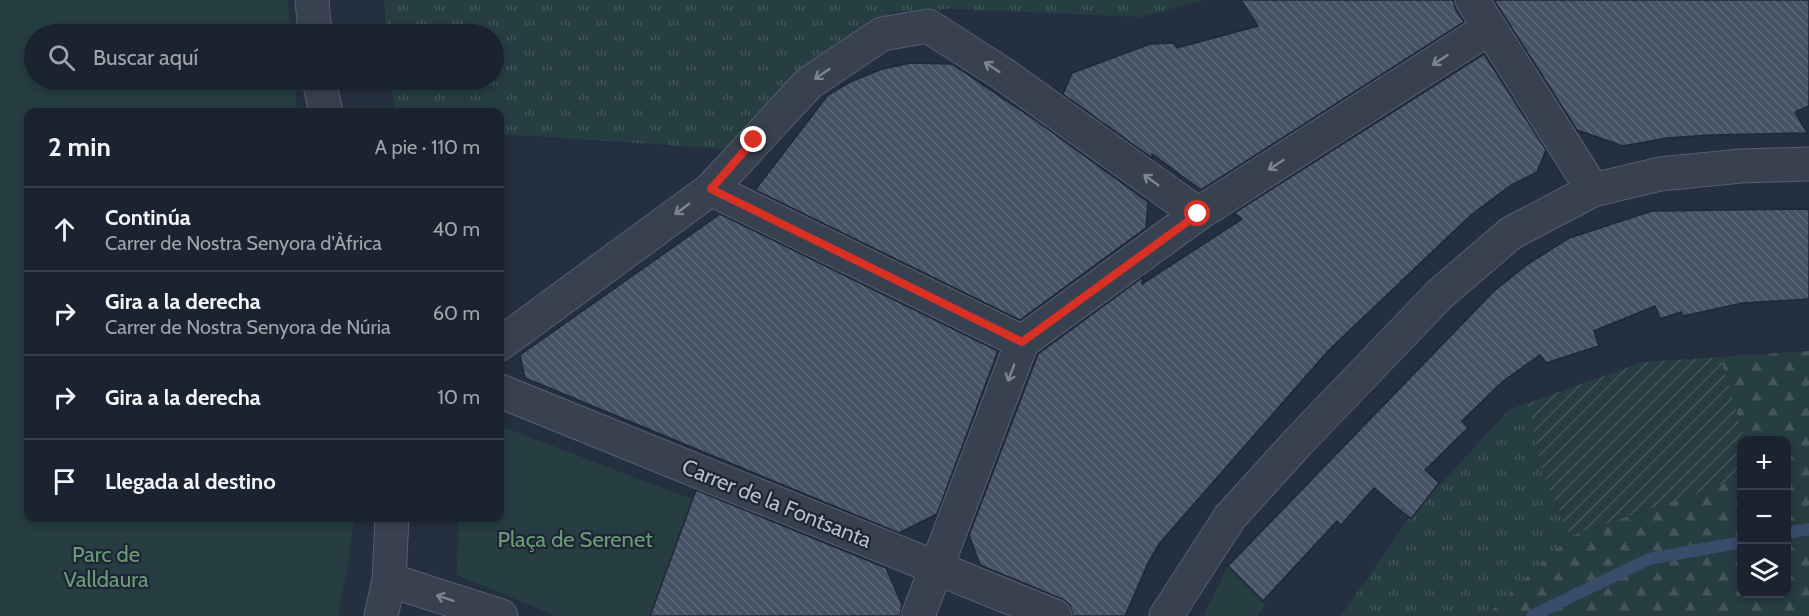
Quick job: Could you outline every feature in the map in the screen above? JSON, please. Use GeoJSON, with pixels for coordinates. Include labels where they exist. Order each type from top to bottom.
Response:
{"type":"FeatureCollection","features":[{"type":"Feature","properties":{"kind":"street"},"geometry":{"type":"LineString","coordinates":[[312,0],[314,24]]}},
{"type":"Feature","properties":{"kind":"street"},"geometry":{"type":"LineString","coordinates":[[1472,0],[1593,190]]}},
{"type":"Feature","properties":{"kind":"street"},"geometry":{"type":"LineString","coordinates":[[504,341],[711,189],[809,83],[882,34],[928,26],[1003,74],[1198,214]]}},
{"type":"Feature","properties":{"kind":"street"},"geometry":{"type":"LineString","coordinates":[[918,616],[1022,342],[1198,214],[1489,28]]}},
{"type":"Feature","properties":{"kind":"street"},"geometry":{"type":"LineString","coordinates":[[321,90],[325,108]]}},
{"type":"Feature","properties":{"kind":"street"},"geometry":{"type":"LineString","coordinates":[[1166,616],[1230,517],[1299,441],[1440,294],[1511,233],[1593,190],[1660,174],[1741,166],[1809,164]]}},
{"type":"Feature","properties":{"kind":"street"},"geometry":{"type":"LineString","coordinates":[[711,189],[1022,342]]}},
{"type":"Feature","properties":{"kind":"street","name":"Carrer de la Fontsanta"},"geometry":{"type":"LineString","coordinates":[[504,393],[1055,616]]}},
{"type":"Feature","properties":{"kind":"street"},"geometry":{"type":"LineString","coordinates":[[381,616],[389,579],[392,522]]}},
{"type":"Feature","properties":{"kind":"street"},"geometry":{"type":"LineString","coordinates":[[389,579],[501,616]]}},
{"type":"Feature","properties":{"kind":"green space","name":"Parc de Valldaura"},"geometry":{"type":"Polygon","coordinates":[[[0,0],[288,0],[290,24],[24,24],[24,90],[296,90],[297,108],[24,108],[24,522],[354,522],[338,616],[0,616],[0,0]]]}},
{"type":"Feature","properties":{"kind":"green space"},"geometry":{"type":"Polygon","coordinates":[[[384,0],[1204,0],[1141,17],[951,9],[891,12],[802,68],[726,149],[504,134],[504,108],[394,108],[392,90],[504,90],[504,24],[386,24],[384,0]]]}},
{"type":"Feature","properties":{"kind":"green space"},"geometry":{"type":"Polygon","coordinates":[[[1809,351],[1809,616],[1486,616],[1570,536],[1737,479],[1737,598],[1791,598],[1791,436],[1744,436],[1720,357],[1809,351]]]}},
{"type":"Feature","properties":{"kind":"green space"},"geometry":{"type":"Polygon","coordinates":[[[1720,357],[1744,436],[1737,436],[1737,479],[1570,536],[1542,471],[1528,403],[1643,362],[1720,357]]]}},
{"type":"Feature","properties":{"kind":"green space"},"geometry":{"type":"Polygon","coordinates":[[[1528,403],[1542,471],[1570,536],[1486,616],[1341,616],[1412,514],[1509,410],[1528,403]]]}},
{"type":"Feature","properties":{"kind":"green space","name":"Plaça de Serenet"},"geometry":{"type":"Polygon","coordinates":[[[504,428],[692,499],[650,616],[556,616],[457,575],[458,522],[504,522],[504,428]]]}},
{"type":"Feature","properties":{"kind":"green space"},"geometry":{"type":"Polygon","coordinates":[[[1228,566],[1266,604],[1258,616],[1203,616],[1228,566]]]}},
{"type":"Feature","properties":{"kind":"building"},"geometry":{"type":"Polygon","coordinates":[[[1241,0],[1453,0],[1464,22],[1201,190],[1063,94],[1072,73],[1150,44],[1174,43],[1177,48],[1258,26],[1241,0]]]}},
{"type":"Feature","properties":{"kind":"building"},"geometry":{"type":"Polygon","coordinates":[[[1494,0],[1809,0],[1809,106],[1795,112],[1807,133],[1667,138],[1623,146],[1577,130],[1494,0]]]}},
{"type":"Feature","properties":{"kind":"building"},"geometry":{"type":"Polygon","coordinates":[[[1484,54],[1546,150],[1537,172],[1510,186],[1471,215],[1328,351],[1159,544],[1148,563],[1125,616],[1073,616],[1070,605],[1062,599],[980,565],[969,535],[1038,354],[1143,277],[1142,284],[1242,219],[1234,213],[1484,54]]]}},
{"type":"Feature","properties":{"kind":"building"},"geometry":{"type":"Polygon","coordinates":[[[911,63],[952,64],[1038,122],[1148,202],[1146,228],[1020,320],[755,190],[828,95],[850,82],[882,69],[911,63]]]}},
{"type":"Feature","properties":{"kind":"building"},"geometry":{"type":"Polygon","coordinates":[[[1809,209],[1809,299],[1743,303],[1683,316],[1681,312],[1660,319],[1655,306],[1594,331],[1599,346],[1546,363],[1540,355],[1502,382],[1462,421],[1468,428],[1425,470],[1439,483],[1411,519],[1374,488],[1341,525],[1337,521],[1263,601],[1228,566],[1494,291],[1528,264],[1569,238],[1652,211],[1809,209]]]}},
{"type":"Feature","properties":{"kind":"building"},"geometry":{"type":"Polygon","coordinates":[[[720,214],[998,351],[937,514],[899,533],[525,378],[520,355],[720,214]]]}},
{"type":"Feature","properties":{"kind":"building"},"geometry":{"type":"Polygon","coordinates":[[[696,490],[886,568],[902,605],[900,616],[650,616],[696,490]]]}},
{"type":"Feature","properties":{"kind":"waterway"},"geometry":{"type":"LineString","coordinates":[[1791,532],[1809,529]]}},
{"type":"Feature","properties":{"kind":"waterway"},"geometry":{"type":"LineString","coordinates":[[1532,616],[1649,559],[1737,543]]}},
{"type":"Feature","properties":{"kind":"route"},"geometry":{"type":"LineString","coordinates":[[754,140],[711,189],[1022,342],[1198,214]]}}]}
